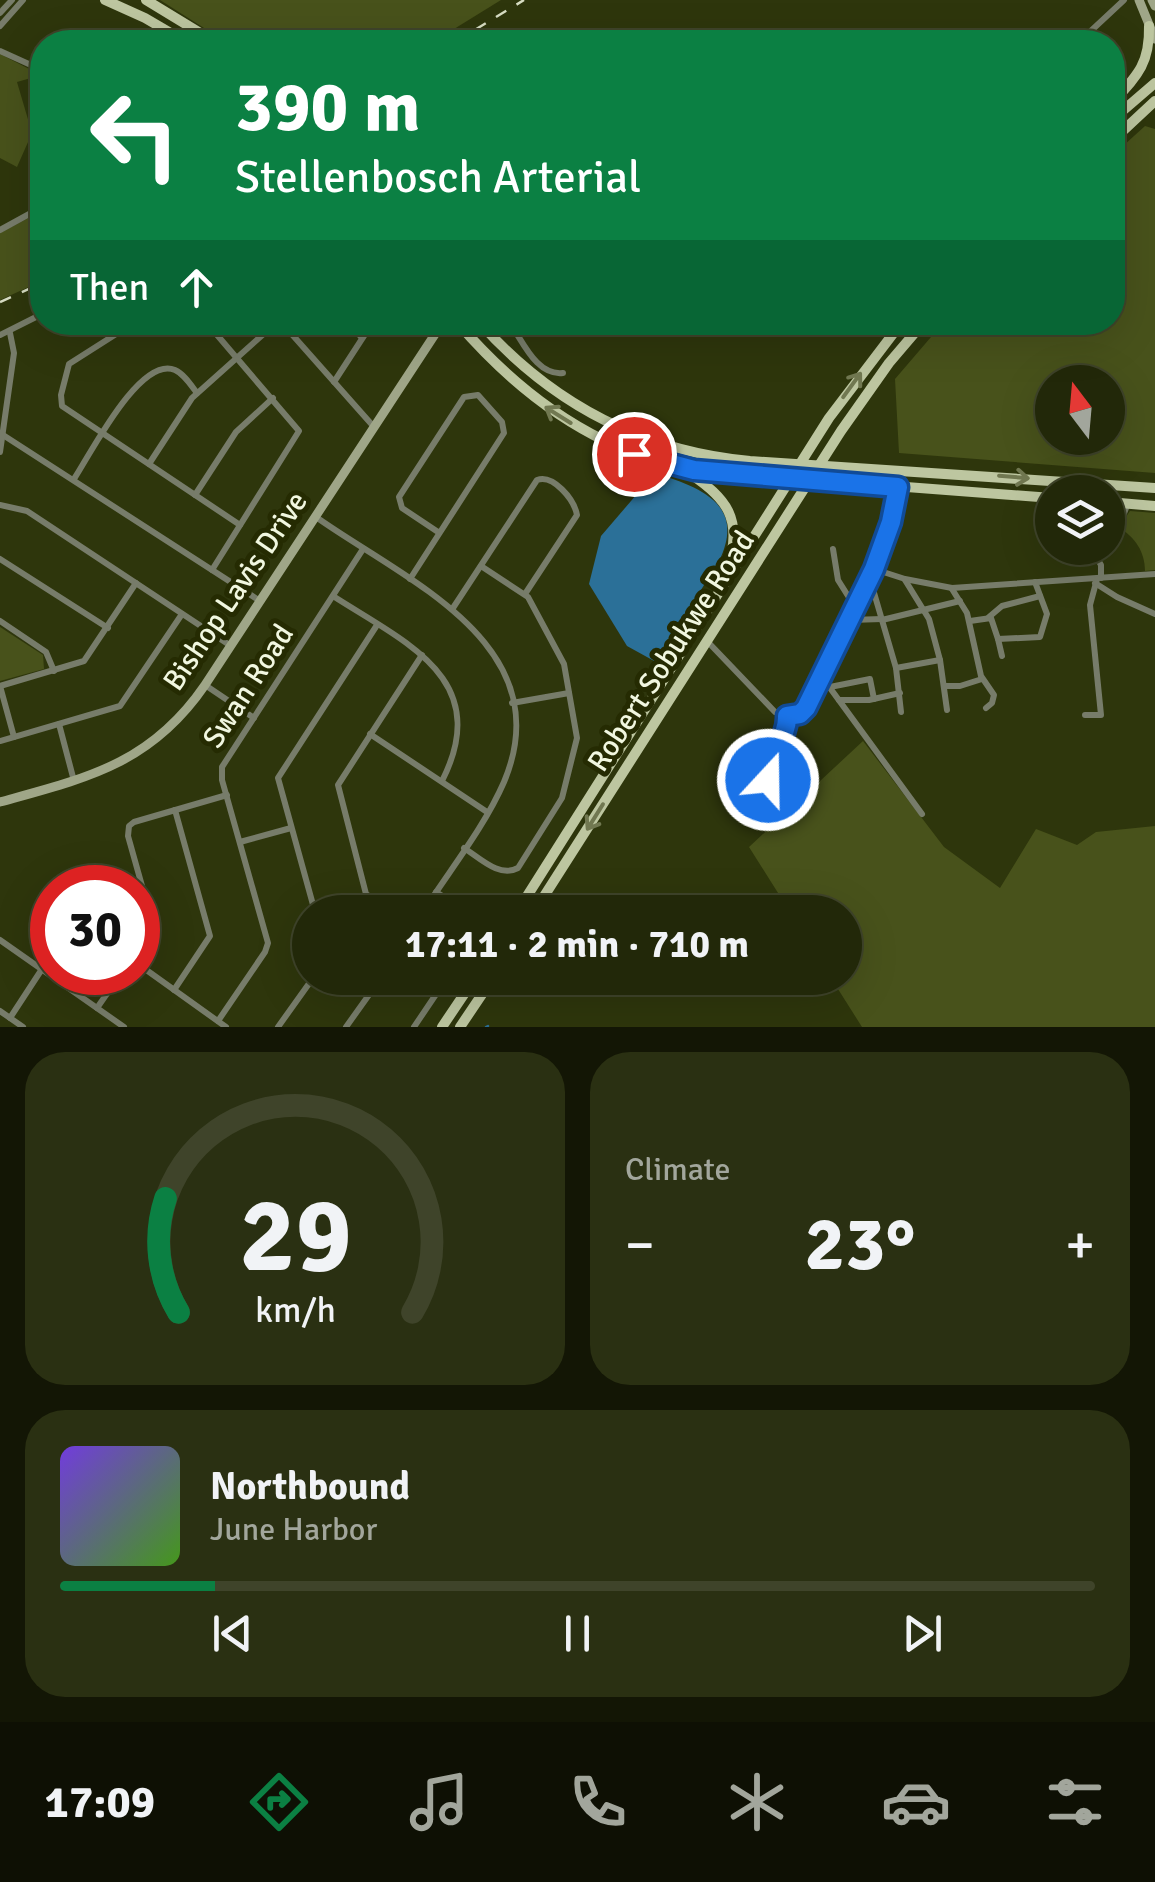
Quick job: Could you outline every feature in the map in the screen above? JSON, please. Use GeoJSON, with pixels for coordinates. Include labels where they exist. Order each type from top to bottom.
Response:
{"type":"FeatureCollection","features":[{"type":"Feature","properties":{"kind":"main road"},"geometry":{"type":"LineString","coordinates":[[104,0],[165,30]]}},
{"type":"Feature","properties":{"kind":"main road"},"geometry":{"type":"LineString","coordinates":[[146,0],[195,30]]}},
{"type":"Feature","properties":{"kind":"main road"},"geometry":{"type":"LineString","coordinates":[[1125,87],[1144,66],[1149,52],[1149,26]]}},
{"type":"Feature","properties":{"kind":"main road"},"geometry":{"type":"LineString","coordinates":[[1125,109],[1155,83]]}},
{"type":"Feature","properties":{"kind":"main road"},"geometry":{"type":"LineString","coordinates":[[1125,129],[1155,101]]}},
{"type":"Feature","properties":{"kind":"main road"},"geometry":{"type":"LineString","coordinates":[[469,335],[518,387],[563,419],[634,454],[680,468],[1035,497]]}},
{"type":"Feature","properties":{"kind":"main road"},"geometry":{"type":"LineString","coordinates":[[492,335],[514,358],[576,407],[637,436],[699,455],[1155,488]]}},
{"type":"Feature","properties":{"kind":"main road","name":"Robert Sobukwe Road"},"geometry":{"type":"LineString","coordinates":[[528,895],[800,464],[857,378],[892,335]]}},
{"type":"Feature","properties":{"kind":"main road","name":"Robert Sobukwe Road"},"geometry":{"type":"LineString","coordinates":[[545,895],[810,479],[878,378],[913,335]]}},
{"type":"Feature","properties":{"kind":"main road"},"geometry":{"type":"LineString","coordinates":[[680,468],[718,495],[732,518],[735,542],[722,586]]}},
{"type":"Feature","properties":{"kind":"main road"},"geometry":{"type":"LineString","coordinates":[[1125,504],[1155,506]]}},
{"type":"Feature","properties":{"kind":"main road"},"geometry":{"type":"LineString","coordinates":[[442,1027],[463,995]]}},
{"type":"Feature","properties":{"kind":"main road"},"geometry":{"type":"LineString","coordinates":[[460,1027],[482,995]]}},
{"type":"Feature","properties":{"kind":"street"},"geometry":{"type":"LineString","coordinates":[[0,13],[12,0]]}},
{"type":"Feature","properties":{"kind":"street"},"geometry":{"type":"LineString","coordinates":[[0,26],[23,0]]}},
{"type":"Feature","properties":{"kind":"street"},"geometry":{"type":"LineString","coordinates":[[1095,30],[1124,0]]}},
{"type":"Feature","properties":{"kind":"street"},"geometry":{"type":"LineString","coordinates":[[1139,0],[1155,39]]}},
{"type":"Feature","properties":{"kind":"street"},"geometry":{"type":"LineString","coordinates":[[0,51],[30,65]]}},
{"type":"Feature","properties":{"kind":"street"},"geometry":{"type":"LineString","coordinates":[[0,230],[30,214]]}},
{"type":"Feature","properties":{"kind":"street"},"geometry":{"type":"LineString","coordinates":[[0,335],[30,321]]}},
{"type":"Feature","properties":{"kind":"street"},"geometry":{"type":"LineString","coordinates":[[0,452],[14,352],[10,333]]}},
{"type":"Feature","properties":{"kind":"street"},"geometry":{"type":"LineString","coordinates":[[109,335],[65,371],[62,406],[240,525]]}},
{"type":"Feature","properties":{"kind":"street"},"geometry":{"type":"LineString","coordinates":[[212,570],[299,434],[296,423],[218,335]]}},
{"type":"Feature","properties":{"kind":"street"},"geometry":{"type":"LineString","coordinates":[[149,464],[197,393],[264,335]]}},
{"type":"Feature","properties":{"kind":"street"},"geometry":{"type":"LineString","coordinates":[[291,335],[374,428]]}},
{"type":"Feature","properties":{"kind":"street"},"geometry":{"type":"LineString","coordinates":[[334,382],[364,335]]}},
{"type":"Feature","properties":{"kind":"street","name":"Bishop Lavis Drive"},"geometry":{"type":"LineString","coordinates":[[0,802],[109,769],[172,726],[206,685],[435,335]]}},
{"type":"Feature","properties":{"kind":"street"},"geometry":{"type":"LineString","coordinates":[[518,335],[539,366],[553,374],[562,373]]}},
{"type":"Feature","properties":{"kind":"street"},"geometry":{"type":"LineString","coordinates":[[74,479],[135,386],[161,370],[179,372],[197,393]]}},
{"type":"Feature","properties":{"kind":"street"},"geometry":{"type":"LineString","coordinates":[[410,579],[504,433],[502,422],[478,396],[464,397],[399,497],[402,508],[438,532]]}},
{"type":"Feature","properties":{"kind":"street"},"geometry":{"type":"LineString","coordinates":[[195,495],[236,432],[273,398]]}},
{"type":"Feature","properties":{"kind":"street"},"geometry":{"type":"LineString","coordinates":[[2,435],[260,602]]}},
{"type":"Feature","properties":{"kind":"street"},"geometry":{"type":"LineString","coordinates":[[454,608],[537,480],[544,476],[574,504],[577,515],[525,594]]}},
{"type":"Feature","properties":{"kind":"street"},"geometry":{"type":"LineString","coordinates":[[707,641],[769,706],[787,716],[800,714],[874,569],[891,522],[898,487]]}},
{"type":"Feature","properties":{"kind":"street"},"geometry":{"type":"LineString","coordinates":[[1125,511],[1128,504]]}},
{"type":"Feature","properties":{"kind":"street"},"geometry":{"type":"LineString","coordinates":[[0,505],[27,511],[231,646]]}},
{"type":"Feature","properties":{"kind":"street"},"geometry":{"type":"LineString","coordinates":[[316,516],[454,608],[494,654],[506,678],[514,725],[509,766],[487,812],[434,895]]}},
{"type":"Feature","properties":{"kind":"street","name":"Swan Road"},"geometry":{"type":"LineString","coordinates":[[218,1021],[268,946],[222,767],[364,549]]}},
{"type":"Feature","properties":{"kind":"street"},"geometry":{"type":"LineString","coordinates":[[834,549],[838,580],[855,607]]}},
{"type":"Feature","properties":{"kind":"street"},"geometry":{"type":"LineString","coordinates":[[0,559],[108,628]]}},
{"type":"Feature","properties":{"kind":"street"},"geometry":{"type":"LineString","coordinates":[[1084,715],[1101,715],[1090,605],[1098,580],[1096,565]]}},
{"type":"Feature","properties":{"kind":"street"},"geometry":{"type":"LineString","coordinates":[[464,848],[502,872],[518,868],[562,798],[577,738],[562,658],[525,594],[481,566]]}},
{"type":"Feature","properties":{"kind":"street"},"geometry":{"type":"LineString","coordinates":[[874,569],[952,588],[1155,574]]}},
{"type":"Feature","properties":{"kind":"street"},"geometry":{"type":"LineString","coordinates":[[870,578],[896,668],[901,712]]}},
{"type":"Feature","properties":{"kind":"street"},"geometry":{"type":"LineString","coordinates":[[905,579],[926,612],[940,660],[947,710]]}},
{"type":"Feature","properties":{"kind":"street"},"geometry":{"type":"LineString","coordinates":[[1098,580],[1117,597],[1155,614]]}},
{"type":"Feature","properties":{"kind":"street"},"geometry":{"type":"LineString","coordinates":[[998,639],[1041,637],[1047,614],[1035,582]]}},
{"type":"Feature","properties":{"kind":"street"},"geometry":{"type":"LineString","coordinates":[[14,737],[0,686],[84,662],[136,583]]}},
{"type":"Feature","properties":{"kind":"street"},"geometry":{"type":"LineString","coordinates":[[952,588],[970,621],[982,679],[994,696],[986,708]]}},
{"type":"Feature","properties":{"kind":"street"},"geometry":{"type":"LineString","coordinates":[[333,596],[422,654],[446,680],[457,708],[456,748],[442,782]]}},
{"type":"Feature","properties":{"kind":"street"},"geometry":{"type":"LineString","coordinates":[[970,621],[989,617],[1002,606],[1040,596]]}},
{"type":"Feature","properties":{"kind":"street"},"geometry":{"type":"LineString","coordinates":[[850,620],[926,612],[960,601]]}},
{"type":"Feature","properties":{"kind":"street"},"geometry":{"type":"LineString","coordinates":[[0,741],[120,706],[182,614]]}},
{"type":"Feature","properties":{"kind":"street"},"geometry":{"type":"LineString","coordinates":[[989,617],[1002,656]]}},
{"type":"Feature","properties":{"kind":"street"},"geometry":{"type":"LineString","coordinates":[[0,621],[46,652],[54,671]]}},
{"type":"Feature","properties":{"kind":"street"},"geometry":{"type":"LineString","coordinates":[[310,895],[278,784],[279,775],[378,625]]}},
{"type":"Feature","properties":{"kind":"street"},"geometry":{"type":"LineString","coordinates":[[367,895],[337,788],[422,654]]}},
{"type":"Feature","properties":{"kind":"street"},"geometry":{"type":"LineString","coordinates":[[896,668],[940,660]]}},
{"type":"Feature","properties":{"kind":"street"},"geometry":{"type":"LineString","coordinates":[[822,677],[922,814]]}},
{"type":"Feature","properties":{"kind":"street"},"geometry":{"type":"LineString","coordinates":[[944,686],[982,679]]}},
{"type":"Feature","properties":{"kind":"street"},"geometry":{"type":"LineString","coordinates":[[830,687],[870,680],[874,699]]}},
{"type":"Feature","properties":{"kind":"street"},"geometry":{"type":"LineString","coordinates":[[206,685],[254,718]]}},
{"type":"Feature","properties":{"kind":"street"},"geometry":{"type":"LineString","coordinates":[[512,703],[569,693]]}},
{"type":"Feature","properties":{"kind":"street"},"geometry":{"type":"LineString","coordinates":[[839,700],[900,693]]}},
{"type":"Feature","properties":{"kind":"street"},"geometry":{"type":"LineString","coordinates":[[773,786],[767,776],[768,766],[786,735],[787,716]]}},
{"type":"Feature","properties":{"kind":"street"},"geometry":{"type":"LineString","coordinates":[[59,724],[74,781]]}},
{"type":"Feature","properties":{"kind":"street"},"geometry":{"type":"LineString","coordinates":[[370,734],[487,812]]}},
{"type":"Feature","properties":{"kind":"street"},"geometry":{"type":"LineString","coordinates":[[137,865],[128,829],[134,822],[227,795]]}},
{"type":"Feature","properties":{"kind":"street"},"geometry":{"type":"LineString","coordinates":[[174,990],[210,936],[175,810]]}},
{"type":"Feature","properties":{"kind":"street"},"geometry":{"type":"LineString","coordinates":[[240,842],[291,828]]}},
{"type":"Feature","properties":{"kind":"street"},"geometry":{"type":"LineString","coordinates":[[436,892],[441,895]]}},
{"type":"Feature","properties":{"kind":"street"},"geometry":{"type":"LineString","coordinates":[[0,940],[30,961]]}},
{"type":"Feature","properties":{"kind":"street"},"geometry":{"type":"LineString","coordinates":[[160,980],[226,1027]]}},
{"type":"Feature","properties":{"kind":"street"},"geometry":{"type":"LineString","coordinates":[[10,1018],[30,987]]}},
{"type":"Feature","properties":{"kind":"street"},"geometry":{"type":"LineString","coordinates":[[79,995],[124,1027]]}},
{"type":"Feature","properties":{"kind":"street"},"geometry":{"type":"LineString","coordinates":[[97,1008],[106,995]]}},
{"type":"Feature","properties":{"kind":"street"},"geometry":{"type":"LineString","coordinates":[[278,1027],[301,995]]}},
{"type":"Feature","properties":{"kind":"street"},"geometry":{"type":"LineString","coordinates":[[346,1027],[369,995]]}},
{"type":"Feature","properties":{"kind":"street"},"geometry":{"type":"LineString","coordinates":[[414,1027],[436,995]]}},
{"type":"Feature","properties":{"kind":"street"},"geometry":{"type":"LineString","coordinates":[[0,1011],[23,1027]]}},
{"type":"Feature","properties":{"kind":"green space"},"geometry":{"type":"Polygon","coordinates":[[[160,0],[501,0],[452,30],[207,30],[160,0]]]}},
{"type":"Feature","properties":{"kind":"green space"},"geometry":{"type":"Polygon","coordinates":[[[0,54],[30,69],[30,78],[17,82],[30,138],[17,167],[0,158],[0,54]]]}},
{"type":"Feature","properties":{"kind":"green space"},"geometry":{"type":"Polygon","coordinates":[[[1145,126],[1155,129],[1155,473],[899,453],[895,379],[933,335],[1125,335],[1125,144],[1145,126]]]}},
{"type":"Feature","properties":{"kind":"green space"},"geometry":{"type":"Polygon","coordinates":[[[30,217],[30,286],[0,300],[0,233],[30,217]]]}},
{"type":"Feature","properties":{"kind":"green space"},"geometry":{"type":"Polygon","coordinates":[[[1130,511],[1155,513],[1155,570],[1145,571],[1138,546],[1125,532],[1125,518],[1130,511]]]}},
{"type":"Feature","properties":{"kind":"green space"},"geometry":{"type":"Polygon","coordinates":[[[0,627],[43,655],[44,669],[0,681],[0,627]]]}},
{"type":"Feature","properties":{"kind":"green space"},"geometry":{"type":"Polygon","coordinates":[[[863,741],[944,847],[1000,888],[1036,829],[1077,845],[1096,832],[1155,826],[1155,1027],[862,1027],[842,995],[862,995],[862,895],[779,895],[749,847],[863,741]]]}},
{"type":"Feature","properties":{"kind":"water"},"geometry":{"type":"Polygon","coordinates":[[[655,473],[702,492],[723,512],[727,525],[719,561],[656,662],[627,646],[589,584],[601,536],[655,473]]]}},
{"type":"Feature","properties":{"kind":"railway"},"geometry":{"type":"LineString","coordinates":[[475,30],[524,0]]}},
{"type":"Feature","properties":{"kind":"railway"},"geometry":{"type":"LineString","coordinates":[[0,302],[30,288]]}},
{"type":"Feature","properties":{"kind":"route"},"geometry":{"type":"LineString","coordinates":[[634,454],[694,470],[898,487],[891,522],[874,569],[806,708],[800,714],[787,716],[786,735],[768,766],[768,780]]}}]}
